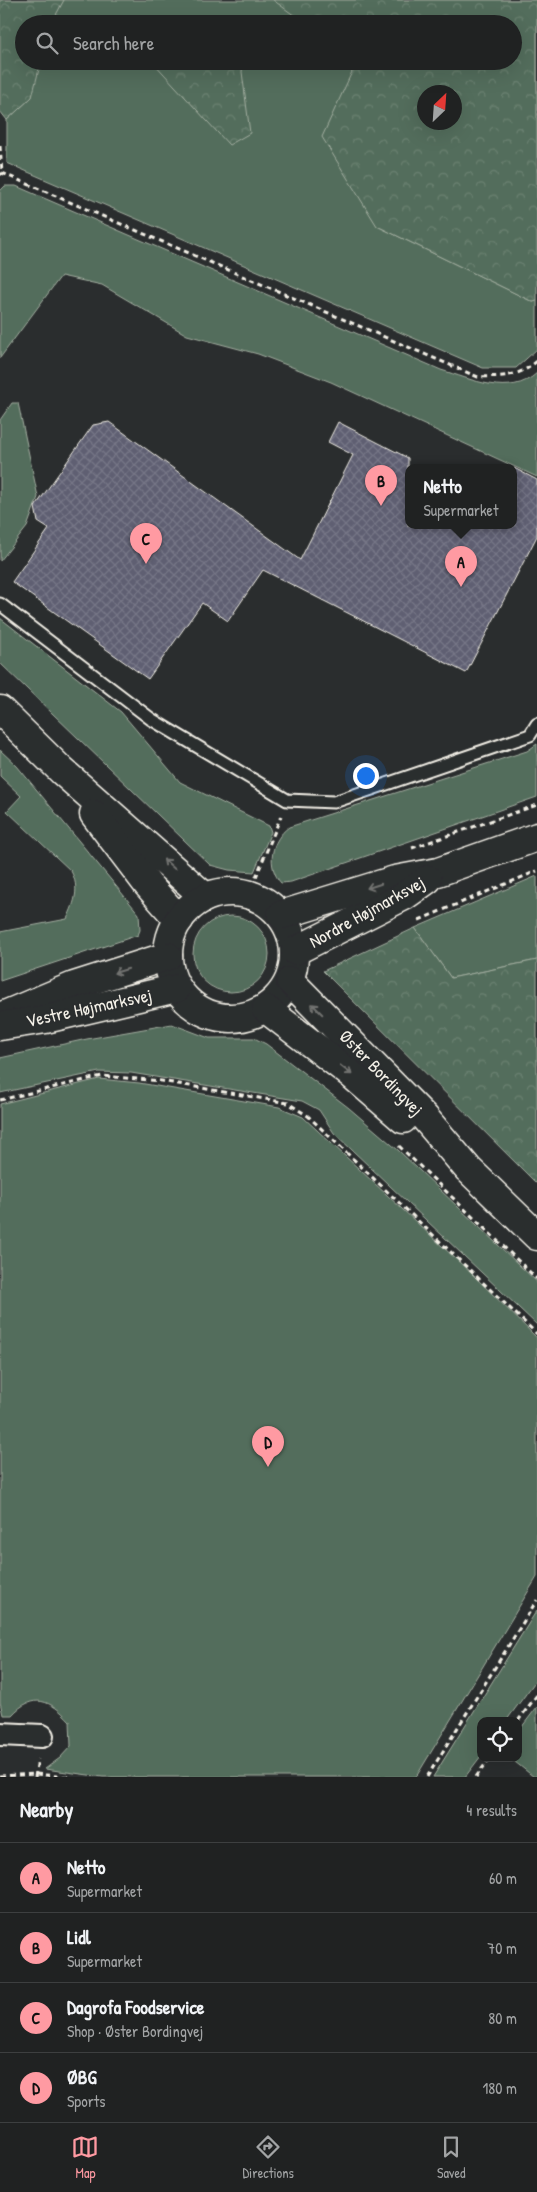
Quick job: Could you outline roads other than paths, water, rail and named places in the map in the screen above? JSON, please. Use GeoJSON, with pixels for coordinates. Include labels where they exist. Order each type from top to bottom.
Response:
{"type":"FeatureCollection","features":[{"type":"Feature","properties":{"kind":"street"},"geometry":{"type":"LineString","coordinates":[[0,710],[62,771],[205,897]]}},
{"type":"Feature","properties":{"kind":"street"},"geometry":{"type":"LineString","coordinates":[[62,771],[148,885],[179,920]]}},
{"type":"Feature","properties":{"kind":"street","name":"Nordre Højmarksvej"},"geometry":{"type":"LineString","coordinates":[[281,915],[395,880],[438,872],[537,836]]}},
{"type":"Feature","properties":{"kind":"street","name":"Nordre Højmarksvej"},"geometry":{"type":"LineString","coordinates":[[295,951],[404,896],[438,872]]}},
{"type":"Feature","properties":{"kind":"street"},"geometry":{"type":"LineString","coordinates":[[234,892],[248,894],[264,900],[281,915],[291,932],[295,951],[294,967],[290,981],[280,996],[266,1009],[253,1015],[223,1018],[208,1014],[194,1006],[177,988],[170,973],[169,942],[186,910],[205,897],[234,892]]}},
{"type":"Feature","properties":{"kind":"street","name":"Vestre Højmarksvej"},"geometry":{"type":"LineString","coordinates":[[0,1016],[74,986],[168,956]]}},
{"type":"Feature","properties":{"kind":"street","name":"Øster Bordingvej"},"geometry":{"type":"LineString","coordinates":[[290,981],[425,1118],[468,1169],[537,1236]]}},
{"type":"Feature","properties":{"kind":"street","name":"Vestre Højmarksvej"},"geometry":{"type":"LineString","coordinates":[[0,1026],[46,1019],[177,988]]}},
{"type":"Feature","properties":{"kind":"street","name":"Øster Bordingvej"},"geometry":{"type":"LineString","coordinates":[[266,1009],[351,1074],[416,1129],[468,1169]]}},
{"type":"Feature","properties":{"kind":"street"},"geometry":{"type":"LineString","coordinates":[[0,1734],[42,1736]]}},
{"type":"Feature","properties":{"kind":"lane"},"geometry":{"type":"LineString","coordinates":[[0,604],[151,719],[287,800],[334,802],[530,735],[537,724]]}},
{"type":"Feature","properties":{"kind":"place","name":"Lidl"},"geometry":{"type":"Point","coordinates":[381,506]}},
{"type":"Feature","properties":{"kind":"place","name":"Dagrofa Foodservice"},"geometry":{"type":"Point","coordinates":[146,564]}},
{"type":"Feature","properties":{"kind":"place","name":"Netto"},"geometry":{"type":"Point","coordinates":[461,587]}},
{"type":"Feature","properties":{"kind":"place","name":"ØBG"},"geometry":{"type":"Point","coordinates":[268,1467]}}]}
